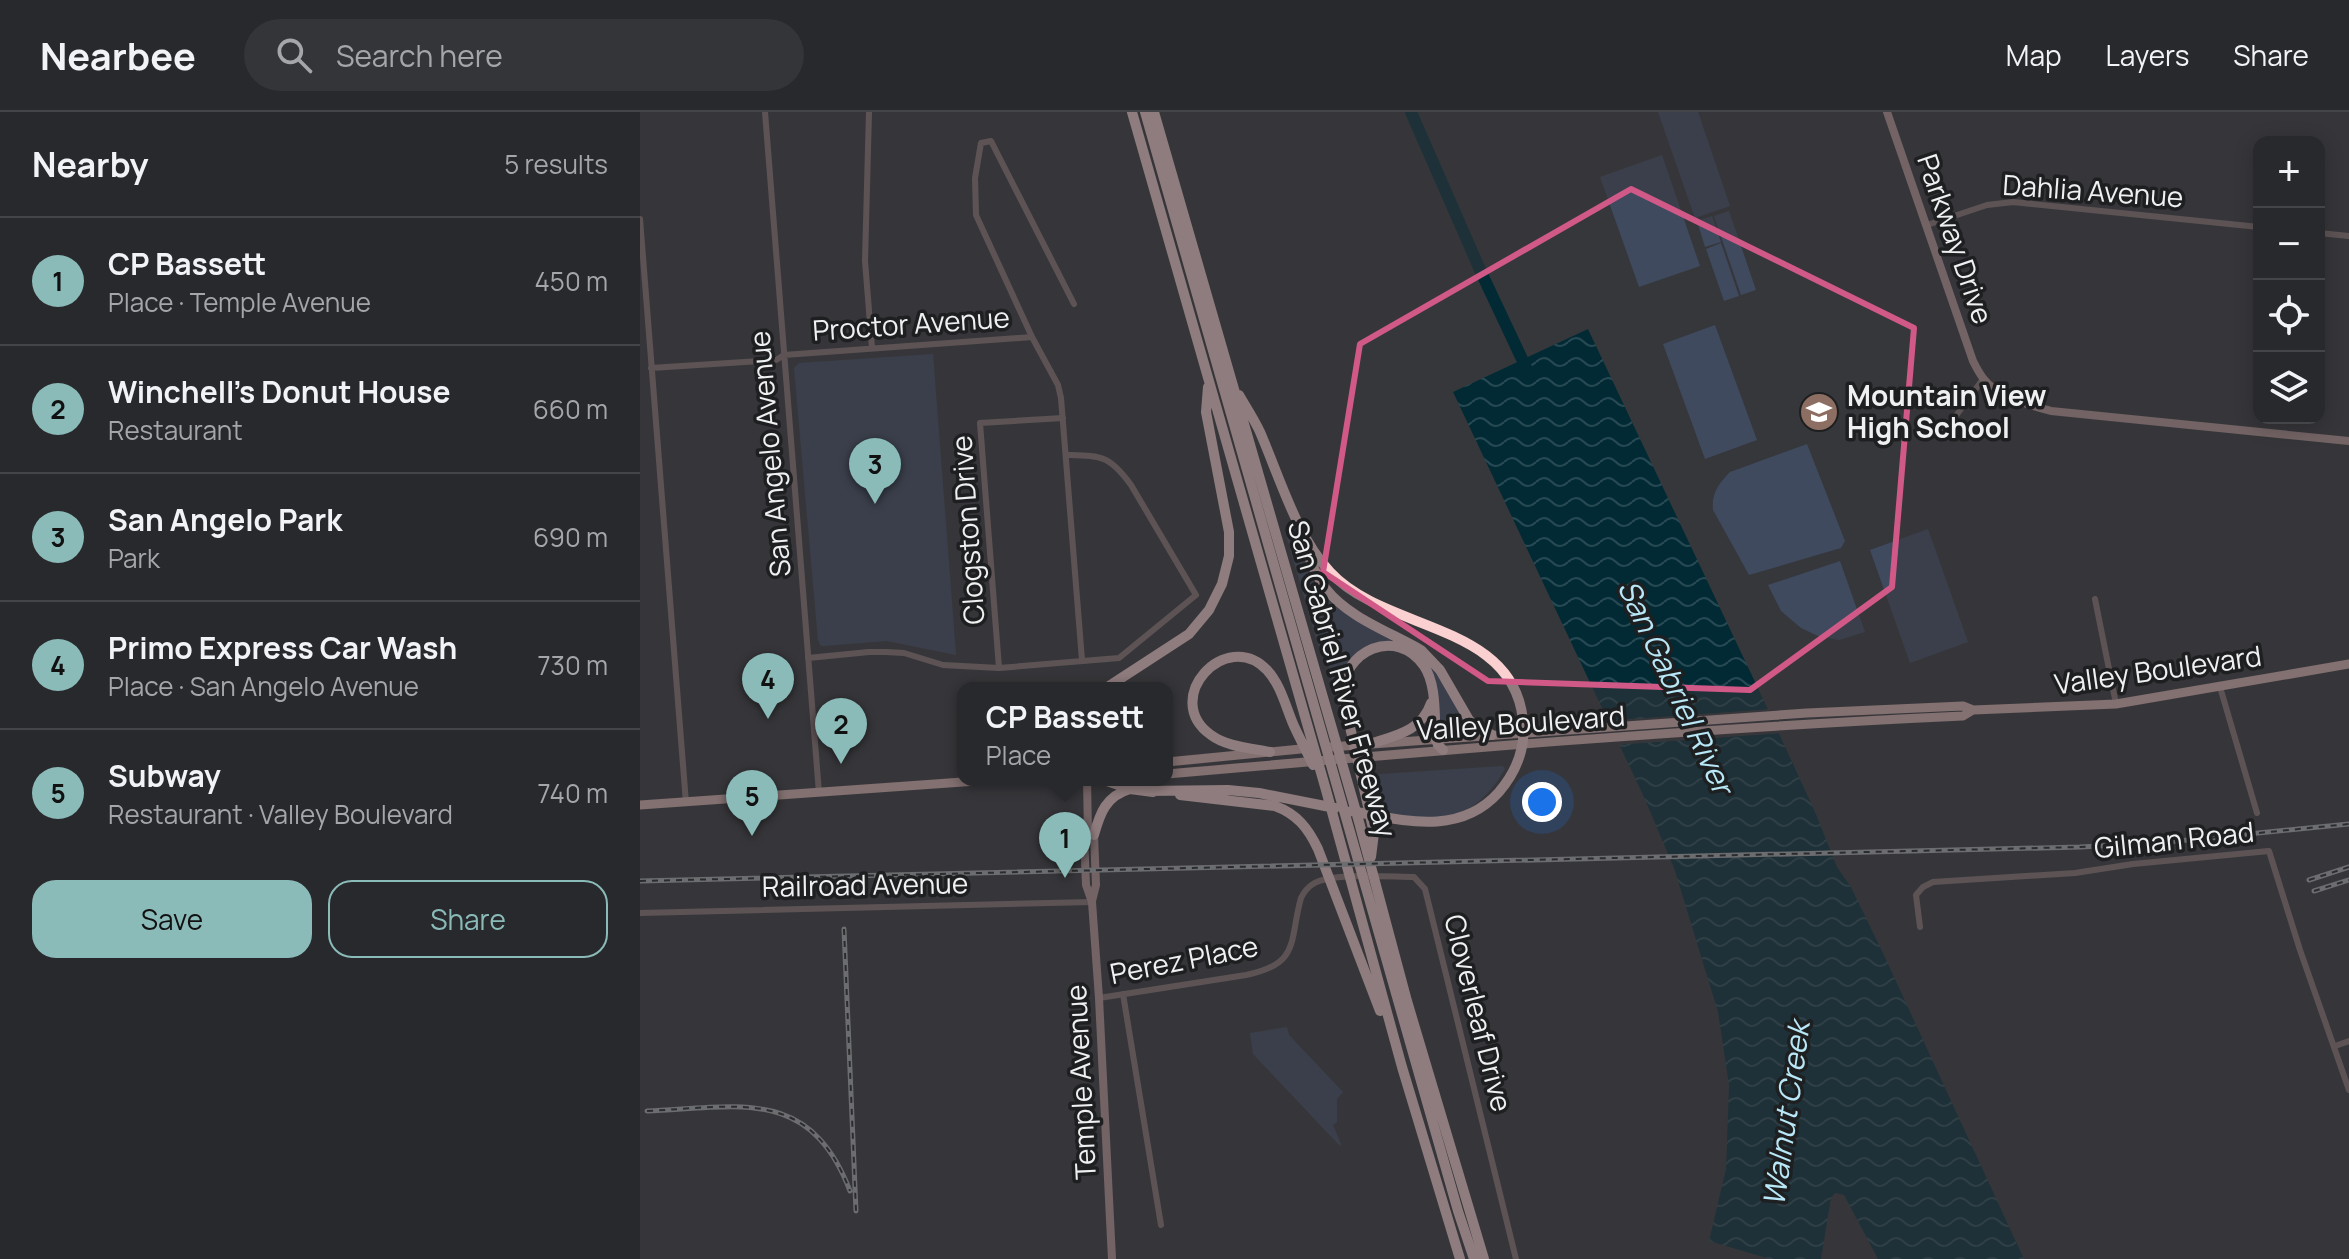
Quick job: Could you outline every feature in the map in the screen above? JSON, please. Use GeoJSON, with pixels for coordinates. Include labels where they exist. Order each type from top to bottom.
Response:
{"type":"FeatureCollection","features":[{"type":"Feature","properties":{"kind":"highway","name":"San Gabriel River Freeway"},"geometry":{"type":"LineString","coordinates":[[1132,112],[1209,343],[1230,379],[1318,725],[1326,790],[1407,1001],[1484,1259]]}},
{"type":"Feature","properties":{"kind":"highway"},"geometry":{"type":"LineString","coordinates":[[1142,112],[1471,1259]]}},
{"type":"Feature","properties":{"kind":"highway","name":"San Gabriel River Freeway"},"geometry":{"type":"LineString","coordinates":[[1154,112],[1209,343],[1209,381],[1318,725],[1370,862],[1367,900],[1402,1067],[1460,1259]]}},
{"type":"Feature","properties":{"kind":"highway"},"geometry":{"type":"LineString","coordinates":[[1230,379],[1259,429],[1315,571],[1333,597],[1349,611],[1431,658],[1466,715],[1477,727],[1499,738]]}},
{"type":"Feature","properties":{"kind":"highway"},"geometry":{"type":"LineString","coordinates":[[1115,682],[1189,634],[1209,610],[1224,578],[1229,556],[1229,526],[1206,412],[1209,381]]}},
{"type":"Feature","properties":{"kind":"highway"},"geometry":{"type":"LineString","coordinates":[[1147,791],[1228,790],[1259,793],[1418,823],[1441,823],[1463,818],[1484,805],[1499,792],[1516,766],[1523,736],[1522,713],[1515,690],[1500,667],[1470,644],[1383,608],[1341,583],[1314,551],[1291,506]]}},
{"type":"Feature","properties":{"kind":"highway"},"geometry":{"type":"LineString","coordinates":[[1370,862],[1374,833],[1342,684],[1345,673],[1355,659],[1371,649],[1389,646],[1400,648],[1417,658],[1428,674],[1436,739],[1443,750]]}},
{"type":"Feature","properties":{"kind":"highway"},"geometry":{"type":"LineString","coordinates":[[1270,752],[1219,740],[1203,728],[1194,712],[1193,698],[1197,682],[1211,666],[1226,659],[1244,658],[1260,664],[1276,684],[1326,790]]}},
{"type":"Feature","properties":{"kind":"highway"},"geometry":{"type":"LineString","coordinates":[[1373,743],[1412,729],[1427,713],[1432,697]]}},
{"type":"Feature","properties":{"kind":"highway"},"geometry":{"type":"LineString","coordinates":[[1121,786],[1268,805],[1298,819],[1309,831],[1318,849],[1402,1067]]}},
{"type":"Feature","properties":{"kind":"highway"},"geometry":{"type":"LineString","coordinates":[[1091,834],[1108,802],[1130,789]]}},
{"type":"Feature","properties":{"kind":"main road","name":"Valley Boulevard"},"geometry":{"type":"LineString","coordinates":[[1173,761],[1373,743],[1499,738],[1963,706],[1973,710],[2116,704],[2349,664]]}},
{"type":"Feature","properties":{"kind":"main road","name":"Valley Boulevard"},"geometry":{"type":"LineString","coordinates":[[1173,773],[1443,750],[1499,738]]}},
{"type":"Feature","properties":{"kind":"main road"},"geometry":{"type":"LineString","coordinates":[[640,805],[957,783]]}},
{"type":"Feature","properties":{"kind":"street","name":"San Angelo Avenue"},"geometry":{"type":"LineString","coordinates":[[765,112],[819,793]]}},
{"type":"Feature","properties":{"kind":"street"},"geometry":{"type":"LineString","coordinates":[[869,112],[865,261],[872,348]]}},
{"type":"Feature","properties":{"kind":"street","name":"Parkway Drive"},"geometry":{"type":"LineString","coordinates":[[1887,112],[1973,361],[1983,379]]}},
{"type":"Feature","properties":{"kind":"street"},"geometry":{"type":"LineString","coordinates":[[1074,304],[991,141],[981,143],[975,178],[976,215],[1032,337],[1058,385],[1082,660]]}},
{"type":"Feature","properties":{"kind":"street","name":"Dahlia Avenue"},"geometry":{"type":"LineString","coordinates":[[1927,225],[1987,205],[2013,202],[2253,226]]}},
{"type":"Feature","properties":{"kind":"street"},"geometry":{"type":"LineString","coordinates":[[640,219],[686,803]]}},
{"type":"Feature","properties":{"kind":"street"},"geometry":{"type":"LineString","coordinates":[[2325,234],[2349,236]]}},
{"type":"Feature","properties":{"kind":"street","name":"Proctor Avenue"},"geometry":{"type":"LineString","coordinates":[[651,368],[1032,337]]}},
{"type":"Feature","properties":{"kind":"street"},"geometry":{"type":"LineString","coordinates":[[1944,432],[1983,379],[2017,400],[2051,411],[2349,441]]}},
{"type":"Feature","properties":{"kind":"street","name":"Clogston Drive"},"geometry":{"type":"LineString","coordinates":[[999,668],[980,423],[1063,418]]}},
{"type":"Feature","properties":{"kind":"street"},"geometry":{"type":"LineString","coordinates":[[808,658],[886,652],[904,653],[943,665],[999,668],[1119,658],[1196,595],[1118,468],[1101,457],[1066,455]]}},
{"type":"Feature","properties":{"kind":"street"},"geometry":{"type":"LineString","coordinates":[[2095,599],[2116,704]]}},
{"type":"Feature","properties":{"kind":"street","name":"Gilman Road"},"geometry":{"type":"LineString","coordinates":[[2220,687],[2257,813]]}},
{"type":"Feature","properties":{"kind":"street","name":"Temple Avenue"},"geometry":{"type":"LineString","coordinates":[[1087,786],[1096,885],[1092,902],[1112,1259]]}},
{"type":"Feature","properties":{"kind":"street","name":"Gilman Road"},"geometry":{"type":"LineString","coordinates":[[1920,927],[1916,895],[1933,882],[2075,873],[2133,864],[2269,851],[2349,1090]]}},
{"type":"Feature","properties":{"kind":"street","name":"Cloverleaf Drive"},"geometry":{"type":"LineString","coordinates":[[1317,881],[1336,877],[1414,877],[1425,889],[1516,1259]]}},
{"type":"Feature","properties":{"kind":"street","name":"Perez Place"},"geometry":{"type":"LineString","coordinates":[[1099,998],[1246,975],[1275,966],[1291,947],[1301,898],[1317,881]]}},
{"type":"Feature","properties":{"kind":"street","name":"Railroad Avenue"},"geometry":{"type":"LineString","coordinates":[[640,913],[1092,902]]}},
{"type":"Feature","properties":{"kind":"street"},"geometry":{"type":"LineString","coordinates":[[1123,994],[1161,1225]]}},
{"type":"Feature","properties":{"kind":"street"},"geometry":{"type":"LineString","coordinates":[[2335,1046],[2349,1041]]}},
{"type":"Feature","properties":{"kind":"highlighted area"},"geometry":{"type":"Polygon","coordinates":[[[1631,189],[1914,328],[1892,587],[1750,690],[1488,681],[1323,572],[1360,344],[1631,189]]]}},
{"type":"Feature","properties":{"kind":"shaded area"},"geometry":{"type":"Polygon","coordinates":[[[1658,112],[1698,112],[1730,206],[1695,218],[1658,112]]]}},
{"type":"Feature","properties":{"kind":"shaded area"},"geometry":{"type":"Polygon","coordinates":[[[1662,155],[1700,266],[1639,287],[1600,177],[1662,155]]]}},
{"type":"Feature","properties":{"kind":"shaded area"},"geometry":{"type":"Polygon","coordinates":[[[1729,211],[1756,290],[1741,295],[1714,216],[1729,211]]]}},
{"type":"Feature","properties":{"kind":"shaded area"},"geometry":{"type":"Polygon","coordinates":[[[1712,216],[1721,242],[1705,247],[1697,221],[1712,216]]]}},
{"type":"Feature","properties":{"kind":"shaded area"},"geometry":{"type":"Polygon","coordinates":[[[1721,243],[1739,296],[1724,301],[1706,249],[1721,243]]]}},
{"type":"Feature","properties":{"kind":"shaded area"},"geometry":{"type":"Polygon","coordinates":[[[1715,325],[1757,440],[1705,459],[1663,344],[1715,325]]]}},
{"type":"Feature","properties":{"kind":"shaded area"},"geometry":{"type":"Polygon","coordinates":[[[933,354],[956,655],[887,641],[820,645],[794,368],[799,363],[933,354]]]}},
{"type":"Feature","properties":{"kind":"shaded area"},"geometry":{"type":"Polygon","coordinates":[[[1807,444],[1845,541],[1841,548],[1749,575],[1713,510],[1717,489],[1730,472],[1807,444]]]}},
{"type":"Feature","properties":{"kind":"shaded area"},"geometry":{"type":"Polygon","coordinates":[[[1295,529],[1313,582],[1329,600],[1346,614],[1417,655],[1367,647],[1358,651],[1339,677],[1337,700],[1329,666],[1318,645],[1285,532],[1295,529]]]}},
{"type":"Feature","properties":{"kind":"shaded area"},"geometry":{"type":"Polygon","coordinates":[[[1928,529],[1968,642],[1910,663],[1870,550],[1928,529]]]}},
{"type":"Feature","properties":{"kind":"shaded area"},"geometry":{"type":"Polygon","coordinates":[[[1840,561],[1865,632],[1839,640],[1818,636],[1801,628],[1781,611],[1768,585],[1840,561]]]}},
{"type":"Feature","properties":{"kind":"shaded area"},"geometry":{"type":"Polygon","coordinates":[[[1418,655],[1428,661],[1472,729],[1440,731],[1418,655]]]}},
{"type":"Feature","properties":{"kind":"shaded area"},"geometry":{"type":"Polygon","coordinates":[[[1503,766],[1505,769],[1491,789],[1462,812],[1430,818],[1370,809],[1365,775],[1503,766]]]}},
{"type":"Feature","properties":{"kind":"shaded area"},"geometry":{"type":"Polygon","coordinates":[[[1287,1027],[1289,1035],[1343,1092],[1337,1099],[1337,1122],[1333,1125],[1340,1146],[1253,1054],[1250,1033],[1287,1027]]]}},
{"type":"Feature","properties":{"kind":"water","name":"Walnut Creek"},"geometry":{"type":"Polygon","coordinates":[[[1588,329],[1765,703],[1837,867],[1851,887],[1883,953],[2024,1259],[1878,1259],[1844,1195],[1835,1193],[1831,1198],[1821,1259],[1770,1259],[1709,1241],[1726,1169],[1729,1085],[1718,1012],[1674,868],[1643,795],[1453,392],[1588,329]]]}},
{"type":"Feature","properties":{"kind":"pier"},"geometry":{"type":"Polygon","coordinates":[[[1772,709],[1783,733],[1615,745],[1603,721],[1772,709]]]}},
{"type":"Feature","properties":{"kind":"waterway","name":"San Gabriel River"},"geometry":{"type":"LineString","coordinates":[[1411,112],[1529,374]]}},
{"type":"Feature","properties":{"kind":"railway"},"geometry":{"type":"LineString","coordinates":[[640,881],[2080,847],[2158,843],[2349,824]]}},
{"type":"Feature","properties":{"kind":"railway"},"geometry":{"type":"LineString","coordinates":[[2309,880],[2349,867]]}},
{"type":"Feature","properties":{"kind":"railway"},"geometry":{"type":"LineString","coordinates":[[2314,891],[2349,880]]}},
{"type":"Feature","properties":{"kind":"railway"},"geometry":{"type":"LineString","coordinates":[[844,929],[856,1211]]}},
{"type":"Feature","properties":{"kind":"railway"},"geometry":{"type":"LineString","coordinates":[[647,1111],[741,1107],[768,1110],[792,1118],[814,1134],[834,1157],[850,1191]]}},
{"type":"Feature","properties":{"kind":"place","name":"Mountain View High School"},"geometry":{"type":"Point","coordinates":[1819,412]}},
{"type":"Feature","properties":{"kind":"place","name":"San Angelo Park"},"geometry":{"type":"Point","coordinates":[875,504]}},
{"type":"Feature","properties":{"kind":"place","name":"Primo Express Car Wash"},"geometry":{"type":"Point","coordinates":[768,719]}},
{"type":"Feature","properties":{"kind":"place","name":"Winchell's Donut House"},"geometry":{"type":"Point","coordinates":[841,764]}},
{"type":"Feature","properties":{"kind":"place","name":"Subway"},"geometry":{"type":"Point","coordinates":[752,836]}},
{"type":"Feature","properties":{"kind":"place","name":"CP Bassett"},"geometry":{"type":"Point","coordinates":[1065,878]}}]}
